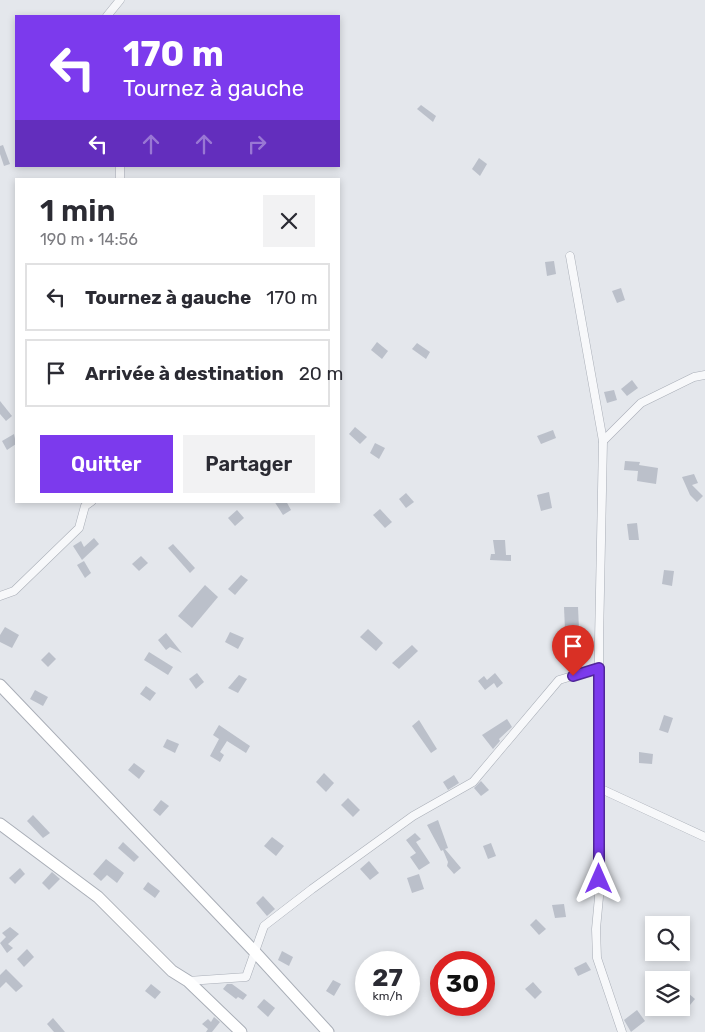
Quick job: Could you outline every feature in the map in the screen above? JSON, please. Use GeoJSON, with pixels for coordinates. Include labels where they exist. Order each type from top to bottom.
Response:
{"type":"FeatureCollection","features":[{"type":"Feature","properties":{"kind":"street"},"geometry":{"type":"LineString","coordinates":[[108,15],[120,0]]}},
{"type":"Feature","properties":{"kind":"street"},"geometry":{"type":"LineString","coordinates":[[570,256],[603,441],[599,668],[599,897],[596,929],[597,958],[622,1032]]}},
{"type":"Feature","properties":{"kind":"street"},"geometry":{"type":"LineString","coordinates":[[603,441],[640,403],[694,377],[705,375]]}},
{"type":"Feature","properties":{"kind":"street"},"geometry":{"type":"LineString","coordinates":[[0,596],[14,591],[79,528],[86,506],[90,503]]}},
{"type":"Feature","properties":{"kind":"street"},"geometry":{"type":"LineString","coordinates":[[188,981],[246,977],[264,926],[413,816],[473,782],[559,680],[599,668]]}},
{"type":"Feature","properties":{"kind":"street"},"geometry":{"type":"LineString","coordinates":[[0,685],[254,951],[328,1032]]}},
{"type":"Feature","properties":{"kind":"street"},"geometry":{"type":"LineString","coordinates":[[599,788],[705,837]]}},
{"type":"Feature","properties":{"kind":"street"},"geometry":{"type":"LineString","coordinates":[[0,824],[98,897],[172,971],[188,981],[241,1032]]}},
{"type":"Feature","properties":{"kind":"building"},"geometry":{"type":"Polygon","coordinates":[[[421,105],[436,116],[433,122],[417,109],[421,105]]]}},
{"type":"Feature","properties":{"kind":"building"},"geometry":{"type":"Polygon","coordinates":[[[3,145],[10,164],[4,166],[0,154],[0,146],[3,145]]]}},
{"type":"Feature","properties":{"kind":"building"},"geometry":{"type":"Polygon","coordinates":[[[479,158],[487,164],[480,176],[472,169],[479,158]]]}},
{"type":"Feature","properties":{"kind":"building"},"geometry":{"type":"Polygon","coordinates":[[[554,261],[556,274],[547,276],[545,262],[554,261]]]}},
{"type":"Feature","properties":{"kind":"building"},"geometry":{"type":"Polygon","coordinates":[[[621,288],[625,300],[617,303],[612,291],[621,288]]]}},
{"type":"Feature","properties":{"kind":"building"},"geometry":{"type":"Polygon","coordinates":[[[377,342],[388,351],[382,359],[371,350],[377,342]]]}},
{"type":"Feature","properties":{"kind":"building"},"geometry":{"type":"Polygon","coordinates":[[[417,343],[430,352],[426,359],[412,349],[417,343]]]}},
{"type":"Feature","properties":{"kind":"building"},"geometry":{"type":"Polygon","coordinates":[[[632,380],[638,388],[627,396],[621,389],[632,380]]]}},
{"type":"Feature","properties":{"kind":"building"},"geometry":{"type":"Polygon","coordinates":[[[614,390],[617,400],[607,403],[604,392],[614,390]]]}},
{"type":"Feature","properties":{"kind":"building"},"geometry":{"type":"Polygon","coordinates":[[[0,401],[12,416],[6,421],[0,414],[0,401]]]}},
{"type":"Feature","properties":{"kind":"building"},"geometry":{"type":"Polygon","coordinates":[[[355,427],[367,437],[360,444],[349,434],[355,427]]]}},
{"type":"Feature","properties":{"kind":"building"},"geometry":{"type":"Polygon","coordinates":[[[553,430],[556,438],[541,444],[537,436],[553,430]]]}},
{"type":"Feature","properties":{"kind":"building"},"geometry":{"type":"Polygon","coordinates":[[[14,434],[15,445],[7,450],[2,441],[14,434]]]}},
{"type":"Feature","properties":{"kind":"building"},"geometry":{"type":"Polygon","coordinates":[[[375,443],[385,448],[379,459],[370,453],[375,443]]]}},
{"type":"Feature","properties":{"kind":"building"},"geometry":{"type":"Polygon","coordinates":[[[625,461],[640,462],[639,465],[658,468],[656,484],[637,481],[638,471],[624,470],[625,461]]]}},
{"type":"Feature","properties":{"kind":"building"},"geometry":{"type":"Polygon","coordinates":[[[694,474],[698,483],[692,485],[703,496],[697,502],[690,495],[682,477],[694,474]]]}},
{"type":"Feature","properties":{"kind":"building"},"geometry":{"type":"Polygon","coordinates":[[[549,492],[552,508],[541,511],[537,495],[549,492]]]}},
{"type":"Feature","properties":{"kind":"building"},"geometry":{"type":"Polygon","coordinates":[[[406,493],[414,502],[406,508],[399,499],[406,493]]]}},
{"type":"Feature","properties":{"kind":"building"},"geometry":{"type":"Polygon","coordinates":[[[275,503],[287,503],[291,510],[283,515],[275,503]]]}},
{"type":"Feature","properties":{"kind":"building"},"geometry":{"type":"Polygon","coordinates":[[[380,509],[392,522],[385,528],[373,515],[380,509]]]}},
{"type":"Feature","properties":{"kind":"building"},"geometry":{"type":"Polygon","coordinates":[[[237,510],[244,518],[235,526],[228,518],[237,510]]]}},
{"type":"Feature","properties":{"kind":"building"},"geometry":{"type":"Polygon","coordinates":[[[637,523],[639,540],[629,540],[627,524],[637,523]]]}},
{"type":"Feature","properties":{"kind":"building"},"geometry":{"type":"Polygon","coordinates":[[[94,538],[99,544],[82,560],[73,546],[81,541],[84,547],[94,538]]]}},
{"type":"Feature","properties":{"kind":"building"},"geometry":{"type":"Polygon","coordinates":[[[493,540],[505,540],[506,555],[511,555],[511,561],[490,560],[491,554],[495,554],[493,540]]]}},
{"type":"Feature","properties":{"kind":"building"},"geometry":{"type":"Polygon","coordinates":[[[173,544],[195,568],[190,573],[168,548],[173,544]]]}},
{"type":"Feature","properties":{"kind":"building"},"geometry":{"type":"Polygon","coordinates":[[[141,556],[148,563],[139,571],[132,564],[141,556]]]}},
{"type":"Feature","properties":{"kind":"building"},"geometry":{"type":"Polygon","coordinates":[[[84,561],[91,573],[85,578],[77,565],[84,561]]]}},
{"type":"Feature","properties":{"kind":"building"},"geometry":{"type":"Polygon","coordinates":[[[664,570],[674,571],[672,586],[662,584],[664,570]]]}},
{"type":"Feature","properties":{"kind":"building"},"geometry":{"type":"Polygon","coordinates":[[[241,575],[248,580],[235,595],[228,589],[241,575]]]}},
{"type":"Feature","properties":{"kind":"building"},"geometry":{"type":"Polygon","coordinates":[[[205,585],[218,597],[192,628],[178,616],[205,585]]]}},
{"type":"Feature","properties":{"kind":"building"},"geometry":{"type":"Polygon","coordinates":[[[564,607],[578,607],[579,629],[565,630],[564,607]]]}},
{"type":"Feature","properties":{"kind":"building"},"geometry":{"type":"Polygon","coordinates":[[[5,627],[19,635],[12,648],[0,642],[0,635],[5,627]]]}},
{"type":"Feature","properties":{"kind":"building"},"geometry":{"type":"Polygon","coordinates":[[[368,629],[383,643],[376,651],[360,637],[368,629]]]}},
{"type":"Feature","properties":{"kind":"building"},"geometry":{"type":"Polygon","coordinates":[[[230,632],[244,638],[238,649],[225,642],[230,632]]]}},
{"type":"Feature","properties":{"kind":"building"},"geometry":{"type":"Polygon","coordinates":[[[166,633],[182,653],[170,647],[166,650],[158,640],[166,633]]]}},
{"type":"Feature","properties":{"kind":"building"},"geometry":{"type":"Polygon","coordinates":[[[412,645],[418,651],[399,669],[392,663],[412,645]]]}},
{"type":"Feature","properties":{"kind":"building"},"geometry":{"type":"Polygon","coordinates":[[[49,652],[56,659],[48,667],[41,660],[49,652]]]}},
{"type":"Feature","properties":{"kind":"building"},"geometry":{"type":"Polygon","coordinates":[[[149,652],[173,667],[168,675],[144,660],[149,652]]]}},
{"type":"Feature","properties":{"kind":"building"},"geometry":{"type":"Polygon","coordinates":[[[197,673],[204,682],[196,689],[189,679],[197,673]]]}},
{"type":"Feature","properties":{"kind":"building"},"geometry":{"type":"Polygon","coordinates":[[[495,673],[503,683],[497,688],[494,683],[485,690],[478,681],[484,676],[487,680],[495,673]]]}},
{"type":"Feature","properties":{"kind":"building"},"geometry":{"type":"Polygon","coordinates":[[[239,675],[247,679],[238,693],[228,688],[239,675]]]}},
{"type":"Feature","properties":{"kind":"building"},"geometry":{"type":"Polygon","coordinates":[[[146,686],[156,693],[150,701],[140,694],[146,686]]]}},
{"type":"Feature","properties":{"kind":"building"},"geometry":{"type":"Polygon","coordinates":[[[35,690],[48,697],[43,706],[30,699],[35,690]]]}},
{"type":"Feature","properties":{"kind":"building"},"geometry":{"type":"Polygon","coordinates":[[[664,715],[673,718],[668,733],[659,730],[664,715]]]}},
{"type":"Feature","properties":{"kind":"building"},"geometry":{"type":"Polygon","coordinates":[[[507,719],[512,727],[499,739],[500,741],[493,749],[482,735],[507,719]]]}},
{"type":"Feature","properties":{"kind":"building"},"geometry":{"type":"Polygon","coordinates":[[[419,720],[437,749],[431,753],[412,726],[419,720]]]}},
{"type":"Feature","properties":{"kind":"building"},"geometry":{"type":"Polygon","coordinates":[[[219,725],[250,746],[246,753],[227,741],[220,752],[224,755],[220,762],[210,756],[219,739],[213,735],[219,725]]]}},
{"type":"Feature","properties":{"kind":"building"},"geometry":{"type":"Polygon","coordinates":[[[167,739],[179,744],[175,753],[163,747],[167,739]]]}},
{"type":"Feature","properties":{"kind":"building"},"geometry":{"type":"Polygon","coordinates":[[[639,752],[653,754],[652,764],[639,763],[639,752]]]}},
{"type":"Feature","properties":{"kind":"building"},"geometry":{"type":"Polygon","coordinates":[[[134,763],[145,771],[139,779],[128,770],[134,763]]]}},
{"type":"Feature","properties":{"kind":"building"},"geometry":{"type":"Polygon","coordinates":[[[324,773],[334,783],[326,792],[316,782],[324,773]]]}},
{"type":"Feature","properties":{"kind":"building"},"geometry":{"type":"Polygon","coordinates":[[[454,775],[459,783],[448,790],[443,782],[454,775]]]}},
{"type":"Feature","properties":{"kind":"building"},"geometry":{"type":"Polygon","coordinates":[[[481,781],[489,790],[481,796],[474,788],[481,781]]]}},
{"type":"Feature","properties":{"kind":"building"},"geometry":{"type":"Polygon","coordinates":[[[348,798],[360,810],[353,817],[341,805],[348,798]]]}},
{"type":"Feature","properties":{"kind":"building"},"geometry":{"type":"Polygon","coordinates":[[[161,800],[169,806],[160,816],[153,810],[161,800]]]}},
{"type":"Feature","properties":{"kind":"building"},"geometry":{"type":"Polygon","coordinates":[[[33,815],[50,833],[43,838],[27,821],[33,815]]]}},
{"type":"Feature","properties":{"kind":"building"},"geometry":{"type":"Polygon","coordinates":[[[438,820],[448,848],[445,849],[461,868],[454,874],[447,866],[448,862],[443,850],[441,851],[427,825],[438,820]]]}},
{"type":"Feature","properties":{"kind":"building"},"geometry":{"type":"Polygon","coordinates":[[[415,833],[421,839],[416,842],[430,863],[419,870],[410,857],[416,853],[406,840],[415,833]]]}},
{"type":"Feature","properties":{"kind":"building"},"geometry":{"type":"Polygon","coordinates":[[[272,837],[284,846],[276,856],[264,846],[272,837]]]}},
{"type":"Feature","properties":{"kind":"building"},"geometry":{"type":"Polygon","coordinates":[[[123,842],[139,857],[134,862],[118,848],[123,842]]]}},
{"type":"Feature","properties":{"kind":"building"},"geometry":{"type":"Polygon","coordinates":[[[491,843],[496,856],[488,859],[483,846],[491,843]]]}},
{"type":"Feature","properties":{"kind":"building"},"geometry":{"type":"Polygon","coordinates":[[[106,859],[124,873],[117,883],[107,875],[101,881],[93,874],[106,859]]]}},
{"type":"Feature","properties":{"kind":"building"},"geometry":{"type":"Polygon","coordinates":[[[369,861],[379,873],[370,880],[360,869],[369,861]]]}},
{"type":"Feature","properties":{"kind":"building"},"geometry":{"type":"Polygon","coordinates":[[[20,868],[25,874],[15,884],[9,878],[20,868]]]}},
{"type":"Feature","properties":{"kind":"building"},"geometry":{"type":"Polygon","coordinates":[[[52,872],[60,879],[49,890],[42,883],[52,872]]]}},
{"type":"Feature","properties":{"kind":"building"},"geometry":{"type":"Polygon","coordinates":[[[419,874],[424,889],[412,893],[407,878],[419,874]]]}},
{"type":"Feature","properties":{"kind":"building"},"geometry":{"type":"Polygon","coordinates":[[[148,882],[160,891],[155,898],[143,889],[148,882]]]}},
{"type":"Feature","properties":{"kind":"building"},"geometry":{"type":"Polygon","coordinates":[[[263,896],[275,909],[267,916],[256,903],[263,896]]]}},
{"type":"Feature","properties":{"kind":"building"},"geometry":{"type":"Polygon","coordinates":[[[564,904],[566,917],[555,918],[552,905],[564,904]]]}},
{"type":"Feature","properties":{"kind":"building"},"geometry":{"type":"Polygon","coordinates":[[[536,919],[546,929],[539,935],[530,925],[536,919]]]}},
{"type":"Feature","properties":{"kind":"building"},"geometry":{"type":"Polygon","coordinates":[[[10,927],[19,934],[8,944],[13,948],[7,953],[0,943],[6,937],[2,933],[10,927]]]}},
{"type":"Feature","properties":{"kind":"building"},"geometry":{"type":"Polygon","coordinates":[[[27,949],[34,957],[24,967],[17,959],[27,949]]]}},
{"type":"Feature","properties":{"kind":"building"},"geometry":{"type":"Polygon","coordinates":[[[282,951],[293,957],[289,966],[278,960],[282,951]]]}},
{"type":"Feature","properties":{"kind":"building"},"geometry":{"type":"Polygon","coordinates":[[[586,962],[591,970],[578,976],[574,968],[586,962]]]}},
{"type":"Feature","properties":{"kind":"building"},"geometry":{"type":"Polygon","coordinates":[[[6,969],[23,986],[16,992],[6,982],[0,988],[0,975],[6,969]]]}},
{"type":"Feature","properties":{"kind":"building"},"geometry":{"type":"Polygon","coordinates":[[[333,980],[341,984],[334,996],[326,991],[333,980]]]}},
{"type":"Feature","properties":{"kind":"building"},"geometry":{"type":"Polygon","coordinates":[[[533,982],[542,992],[535,999],[525,989],[533,982]]]}},
{"type":"Feature","properties":{"kind":"building"},"geometry":{"type":"Polygon","coordinates":[[[151,984],[161,992],[155,999],[145,991],[151,984]]]}},
{"type":"Feature","properties":{"kind":"building"},"geometry":{"type":"Polygon","coordinates":[[[227,984],[232,984],[247,995],[243,1000],[238,997],[236,999],[223,989],[227,984]]]}},
{"type":"Feature","properties":{"kind":"building"},"geometry":{"type":"Polygon","coordinates":[[[690,995],[695,999],[690,1005],[690,995]]]}},
{"type":"Feature","properties":{"kind":"building"},"geometry":{"type":"Polygon","coordinates":[[[264,999],[275,1008],[268,1017],[257,1007],[264,999]]]}},
{"type":"Feature","properties":{"kind":"building"},"geometry":{"type":"Polygon","coordinates":[[[637,1010],[645,1021],[631,1032],[624,1020],[637,1010]]]}},
{"type":"Feature","properties":{"kind":"building"},"geometry":{"type":"Polygon","coordinates":[[[214,1017],[220,1022],[212,1032],[206,1032],[208,1029],[202,1024],[208,1019],[211,1022],[214,1017]]]}},
{"type":"Feature","properties":{"kind":"building"},"geometry":{"type":"Polygon","coordinates":[[[53,1018],[65,1032],[54,1032],[47,1024],[53,1018]]]}},
{"type":"Feature","properties":{"kind":"route"},"geometry":{"type":"LineString","coordinates":[[573,676],[599,668],[599,879]]}}]}
